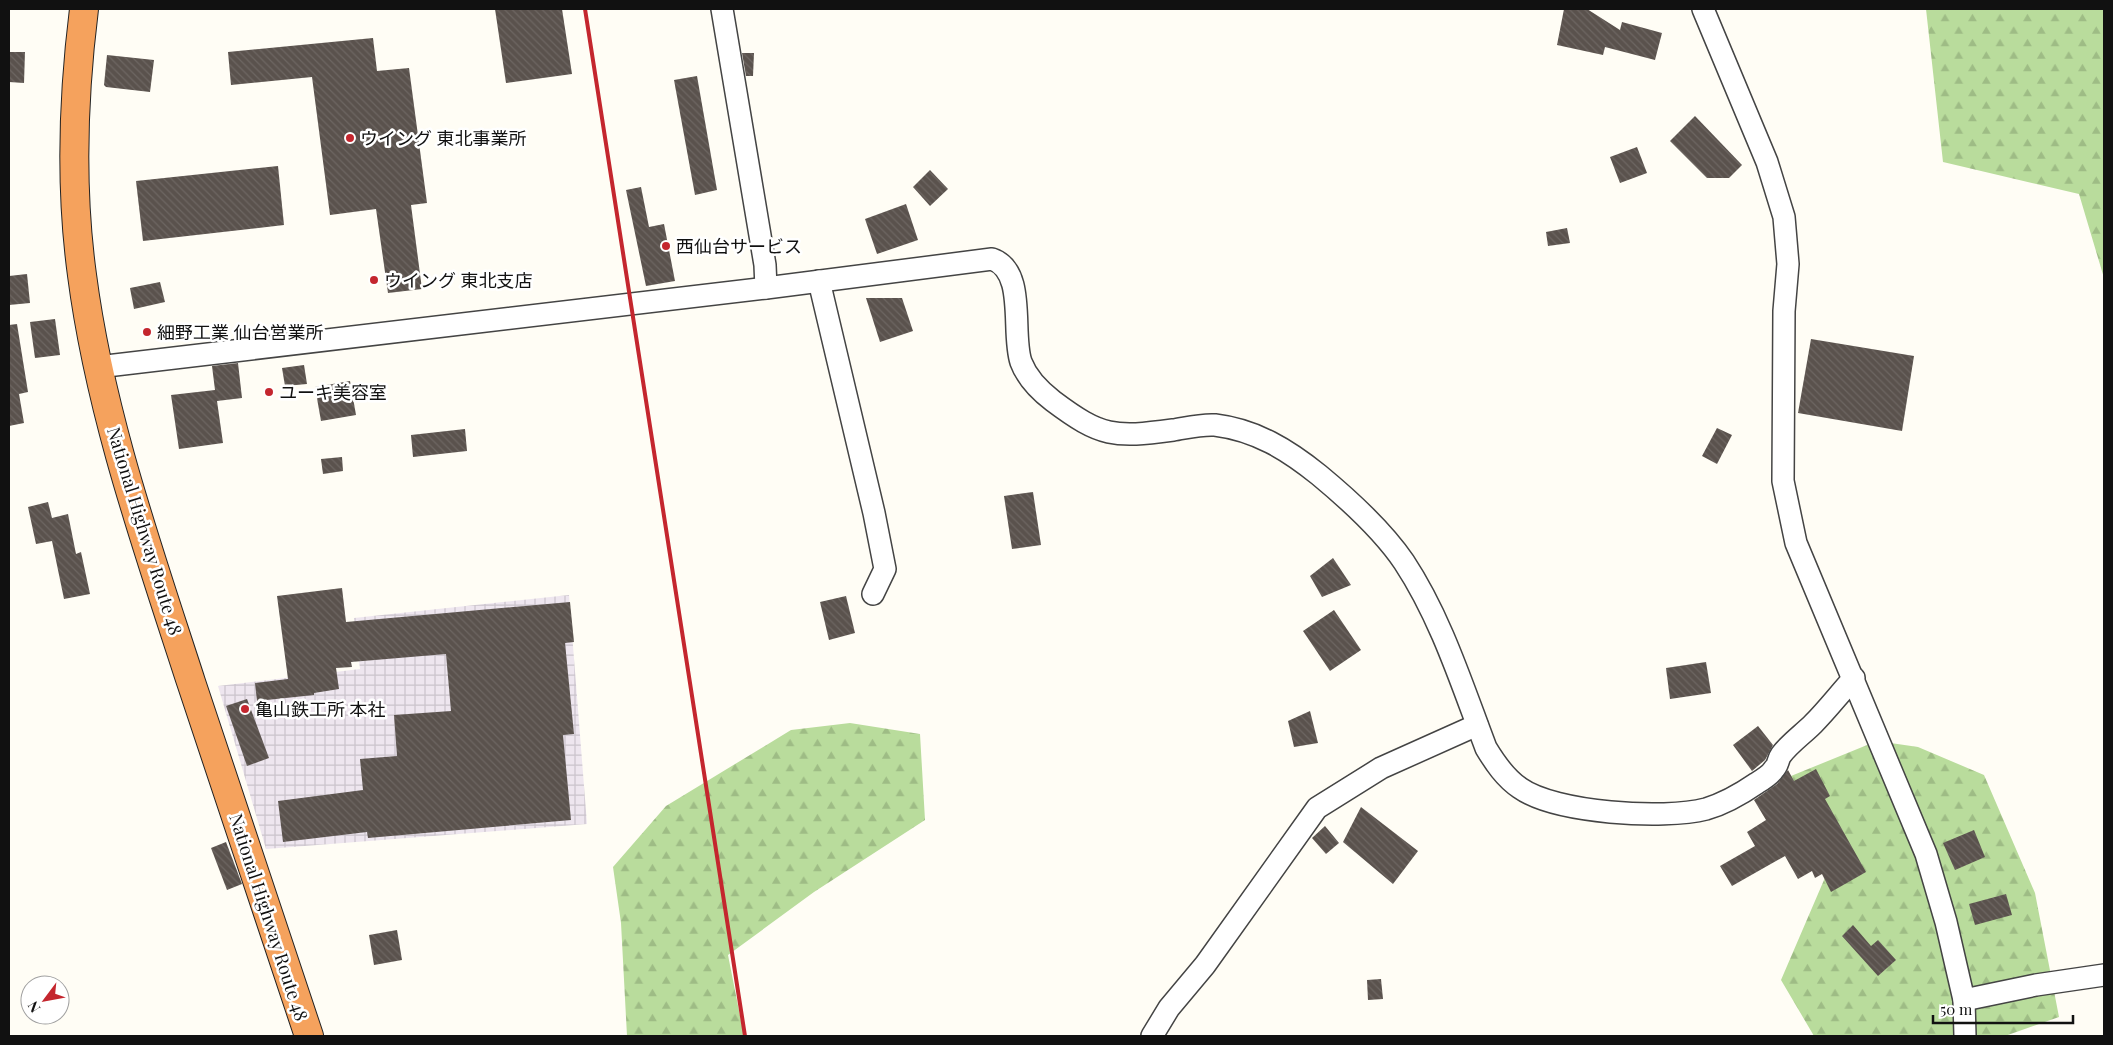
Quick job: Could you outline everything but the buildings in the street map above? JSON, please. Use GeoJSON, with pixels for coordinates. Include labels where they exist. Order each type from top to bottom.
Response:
{"type":"FeatureCollection","features":[{"type":"Feature","properties":{"kind":"highway","name":"National Highway Route 48"},"geometry":{"type":"LineString","coordinates":[[84,9],[76,76],[74,173],[82,275],[98,367],[116,438],[164,599],[309,1036]]}},
{"type":"Feature","properties":{"kind":"street"},"geometry":{"type":"LineString","coordinates":[[722,9],[763,256],[766,288]]}},
{"type":"Feature","properties":{"kind":"street"},"geometry":{"type":"LineString","coordinates":[[1703,9],[1766,162],[1784,217],[1788,264],[1784,311],[1783,481],[1796,543],[1926,854],[1946,922],[1964,1000],[1965,1036]]}},
{"type":"Feature","properties":{"kind":"street"},"geometry":{"type":"LineString","coordinates":[[98,367],[766,288],[986,258],[1001,262],[1009,272],[1013,286],[1021,362],[1031,380],[1041,390],[1077,417],[1112,434],[1134,436],[1207,424],[1234,428],[1271,440],[1294,455],[1353,505],[1403,561],[1432,612],[1486,748],[1497,766],[1511,782],[1534,796],[1572,806],[1612,812],[1651,814],[1687,812],[1721,804],[1757,784],[1774,769],[1780,756],[1815,722],[1854,678]]}},
{"type":"Feature","properties":{"kind":"street"},"geometry":{"type":"LineString","coordinates":[[819,281],[857,438],[885,570],[873,594]]}},
{"type":"Feature","properties":{"kind":"street"},"geometry":{"type":"LineString","coordinates":[[1152,1036],[1169,1008],[1205,965],[1317,808],[1381,768],[1477,725]]}},
{"type":"Feature","properties":{"kind":"street"},"geometry":{"type":"LineString","coordinates":[[1964,1000],[2036,985],[2104,974]]}},
{"type":"Feature","properties":{"kind":"shaded area"},"geometry":{"type":"Polygon","coordinates":[[[569,595],[587,824],[266,849],[218,686],[360,669],[354,618],[569,595]]]}},
{"type":"Feature","properties":{"kind":"green space"},"geometry":{"type":"Polygon","coordinates":[[[1926,9],[2104,9],[2104,278],[2079,194],[1943,162],[1926,9]]]}},
{"type":"Feature","properties":{"kind":"green space"},"geometry":{"type":"Polygon","coordinates":[[[850,723],[920,734],[925,820],[814,892],[728,955],[744,1036],[627,1036],[621,923],[613,867],[666,806],[791,730],[850,723]]]}},
{"type":"Feature","properties":{"kind":"green space"},"geometry":{"type":"Polygon","coordinates":[[[1877,741],[1918,747],[1984,775],[2035,893],[2059,1017],[2005,1036],[1814,1036],[1781,980],[1827,873],[1791,776],[1877,741]]]}},
{"type":"Feature","properties":{"kind":"railway"},"geometry":{"type":"LineString","coordinates":[[585,9],[745,1036]]}},
{"type":"Feature","properties":{"kind":"place","name":"ウイング 東北事業所"},"geometry":{"type":"Point","coordinates":[350,138]}},
{"type":"Feature","properties":{"kind":"place","name":"西仙台サービス"},"geometry":{"type":"Point","coordinates":[666,246]}},
{"type":"Feature","properties":{"kind":"place","name":"ウイング 東北支店"},"geometry":{"type":"Point","coordinates":[374,280]}},
{"type":"Feature","properties":{"kind":"place","name":"細野工業 仙台営業所"},"geometry":{"type":"Point","coordinates":[147,332]}},
{"type":"Feature","properties":{"kind":"place","name":"ユーキ美容室"},"geometry":{"type":"Point","coordinates":[269,392]}},
{"type":"Feature","properties":{"kind":"place","name":"亀山鉄工所 本社"},"geometry":{"type":"Point","coordinates":[245,709]}}]}
